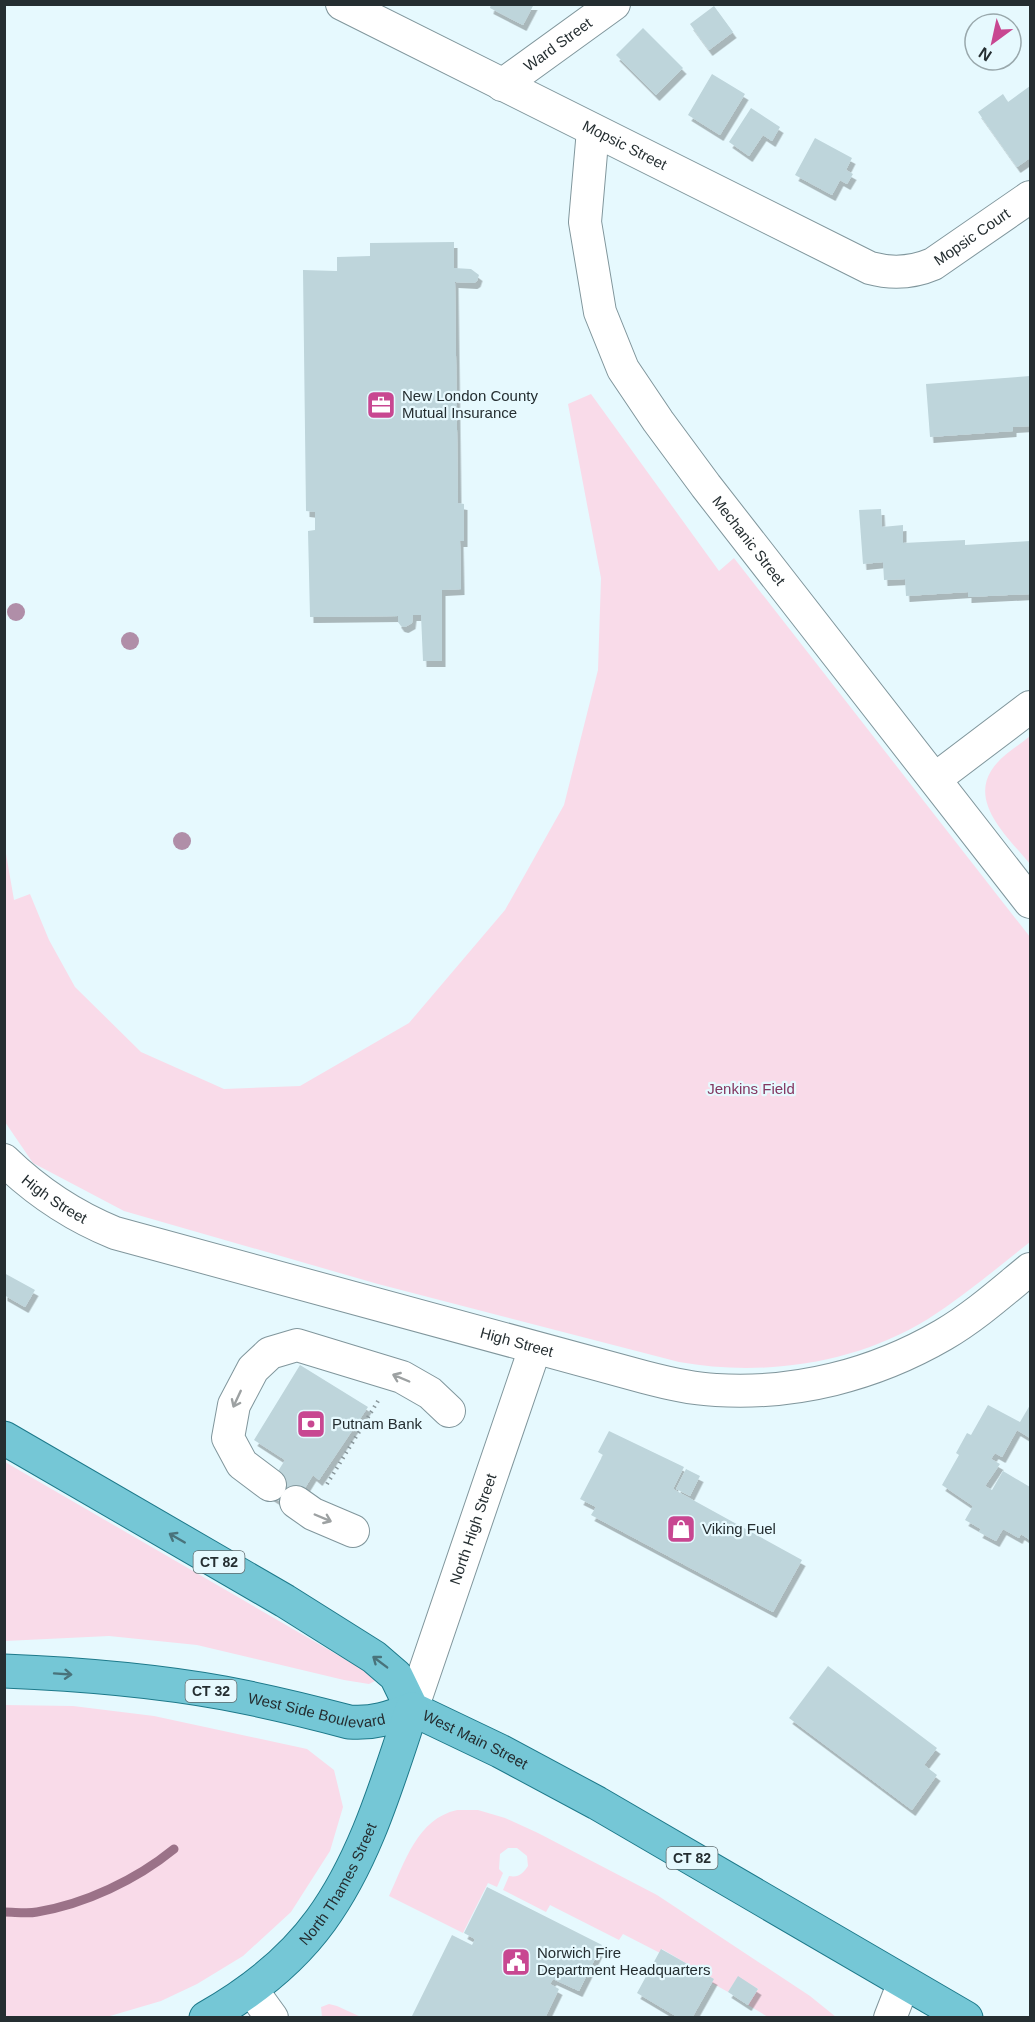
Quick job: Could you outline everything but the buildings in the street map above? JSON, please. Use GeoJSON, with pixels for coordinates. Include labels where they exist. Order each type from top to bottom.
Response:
{"type":"FeatureCollection","features":[{"type":"Feature","properties":{"kind":"main road","name":"West Main Street"},"geometry":{"type":"LineString","coordinates":[[4,1438],[285,1601],[374,1657],[396,1676],[412,1709],[523,1762],[597,1803],[966,2018]]}},
{"type":"Feature","properties":{"kind":"main road","name":"West Side Boulevard"},"geometry":{"type":"LineString","coordinates":[[4,1671],[104,1677],[167,1684],[223,1693],[362,1723],[381,1721],[412,1709]]}},
{"type":"Feature","properties":{"kind":"main road","name":"North Thames Street"},"geometry":{"type":"LineString","coordinates":[[206,2018],[251,1989],[306,1938],[321,1920],[340,1890],[377,1809],[412,1709]]}},
{"type":"Feature","properties":{"kind":"street","name":"Mopsic Street"},"geometry":{"type":"LineString","coordinates":[[342,4],[856,262],[886,272],[910,271]]}},
{"type":"Feature","properties":{"kind":"street","name":"Ward Street"},"geometry":{"type":"LineString","coordinates":[[502,85],[614,4]]}},
{"type":"Feature","properties":{"kind":"street","name":"Mechanic Street"},"geometry":{"type":"LineString","coordinates":[[593,130],[585,222],[600,312],[623,369],[658,422],[706,486],[1030,902]]}},
{"type":"Feature","properties":{"kind":"street","name":"Mopsic Court"},"geometry":{"type":"LineString","coordinates":[[910,271],[939,261],[1030,197]]}},
{"type":"Feature","properties":{"kind":"street"},"geometry":{"type":"LineString","coordinates":[[935,779],[1030,707]]}},
{"type":"Feature","properties":{"kind":"street","name":"High Street"},"geometry":{"type":"LineString","coordinates":[[4,1160],[37,1190],[58,1204],[115,1233],[680,1386],[716,1390],[796,1386],[825,1382],[891,1362],[971,1316],[1030,1269]]}},
{"type":"Feature","properties":{"kind":"street"},"geometry":{"type":"LineString","coordinates":[[353,1530],[313,1514],[242,1464],[228,1438],[234,1405],[253,1369],[270,1353],[297,1346],[402,1377],[430,1393],[449,1411]]}},
{"type":"Feature","properties":{"kind":"street","name":"North High Street"},"geometry":{"type":"LineString","coordinates":[[412,1709],[535,1347]]}},
{"type":"Feature","properties":{"kind":"street"},"geometry":{"type":"LineString","coordinates":[[890,2018],[904,1982]]}},
{"type":"Feature","properties":{"kind":"street"},"geometry":{"type":"LineString","coordinates":[[251,1989],[272,2018]]}},
{"type":"Feature","properties":{"kind":"path"},"geometry":{"type":"LineString","coordinates":[[326,1484],[380,1398]]}},
{"type":"Feature","properties":{"kind":"green space","name":"Jenkins Field"},"geometry":{"type":"Polygon","coordinates":[[[591,394],[719,571],[734,558],[1030,937],[1030,1242],[928,1319],[870,1347],[839,1356],[775,1367],[743,1368],[679,1362],[378,1284],[124,1211],[33,1163],[5,1122],[5,848],[14,900],[30,894],[49,940],[75,987],[141,1052],[224,1089],[300,1086],[409,1023],[505,910],[564,805],[598,670],[601,578],[568,404],[591,394]]]}},
{"type":"Feature","properties":{"kind":"green space"},"geometry":{"type":"Polygon","coordinates":[[[1030,736],[1030,864],[1004,833],[989,809],[986,784],[991,771],[1004,756],[1030,736]]]}},
{"type":"Feature","properties":{"kind":"green space"},"geometry":{"type":"Polygon","coordinates":[[[5,1462],[374,1676],[375,1681],[369,1684],[344,1680],[197,1645],[109,1636],[5,1641],[5,1462]]]}},
{"type":"Feature","properties":{"kind":"green space"},"geometry":{"type":"Polygon","coordinates":[[[5,1705],[73,1706],[154,1716],[307,1749],[334,1770],[343,1807],[330,1851],[291,1912],[243,1956],[197,1984],[161,2001],[110,2016],[5,2017],[5,1705]]]}},
{"type":"Feature","properties":{"kind":"green space"},"geometry":{"type":"Polygon","coordinates":[[[457,1810],[478,1810],[505,1818],[657,1895],[810,1996],[836,2017],[768,2017],[748,2005],[758,1989],[738,1977],[728,1992],[712,1983],[713,1979],[662,1949],[660,1953],[623,1934],[619,1940],[550,1905],[546,1912],[503,1890],[509,1876],[520,1874],[528,1866],[527,1856],[517,1848],[508,1848],[500,1854],[499,1869],[503,1873],[497,1887],[488,1883],[463,1933],[389,1896],[407,1856],[422,1832],[443,1815],[457,1810]]]}},
{"type":"Feature","properties":{"kind":"green space"},"geometry":{"type":"Polygon","coordinates":[[[329,2004],[361,2017],[322,2017],[321,2007],[329,2004]]]}},
{"type":"Feature","properties":{"kind":"waterway"},"geometry":{"type":"LineString","coordinates":[[4,1912],[37,1912],[91,1897],[143,1871],[174,1849]]}},
{"type":"Feature","properties":{"kind":"place","name":"New London County Mutual Insurance"},"geometry":{"type":"Point","coordinates":[381,405]}},
{"type":"Feature","properties":{"kind":"place","name":"Putnam Bank"},"geometry":{"type":"Point","coordinates":[311,1424]}},
{"type":"Feature","properties":{"kind":"place","name":"Viking Fuel"},"geometry":{"type":"Point","coordinates":[681,1529]}},
{"type":"Feature","properties":{"kind":"place","name":"Norwich Fire Department Headquarters"},"geometry":{"type":"Point","coordinates":[516,1962]}}]}
